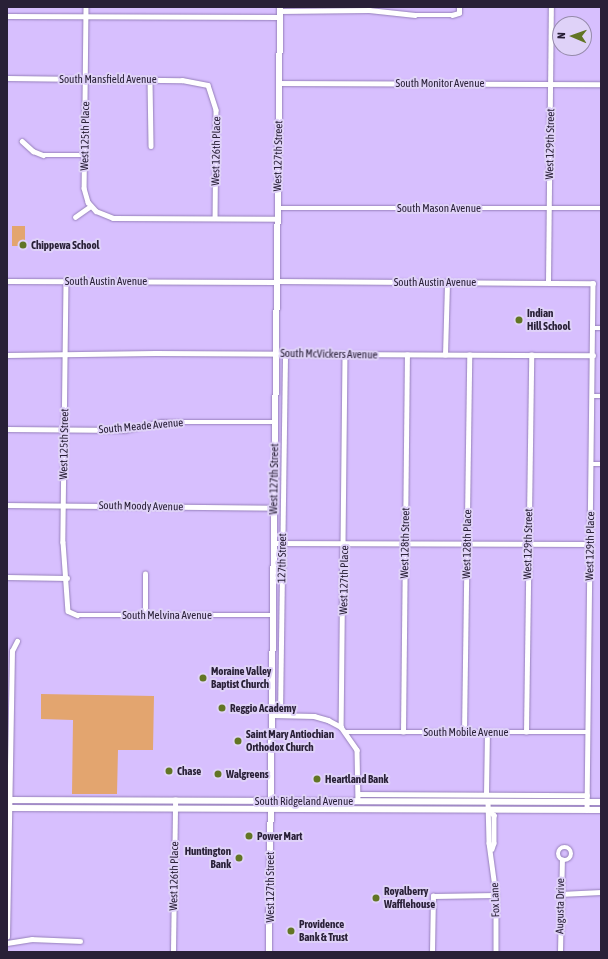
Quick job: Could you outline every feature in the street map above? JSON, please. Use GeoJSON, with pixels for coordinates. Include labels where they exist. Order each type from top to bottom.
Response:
{"type":"FeatureCollection","features":[{"type":"Feature","properties":{"kind":"main road","name":"West 127th Street"},"geometry":{"type":"LineString","coordinates":[[269,952],[280,12]]}},
{"type":"Feature","properties":{"kind":"main road","name":"South Ridgeland Avenue"},"geometry":{"type":"LineString","coordinates":[[8,800],[175,800],[270,802],[358,797],[488,801],[587,799],[601,802]]}},
{"type":"Feature","properties":{"kind":"main road","name":"South Ridgeland Avenue"},"geometry":{"type":"LineString","coordinates":[[8,808],[601,810]]}},
{"type":"Feature","properties":{"kind":"street","name":"West 125th Place"},"geometry":{"type":"LineString","coordinates":[[86,7],[84,188],[91,206]]}},
{"type":"Feature","properties":{"kind":"street"},"geometry":{"type":"LineString","coordinates":[[7,16],[380,11],[415,15],[459,13],[459,7]]}},
{"type":"Feature","properties":{"kind":"street","name":"West 129th Street"},"geometry":{"type":"LineString","coordinates":[[548,282],[551,7]]}},
{"type":"Feature","properties":{"kind":"street","name":"South Mansfield Avenue"},"geometry":{"type":"LineString","coordinates":[[7,78],[188,80],[208,86]]}},
{"type":"Feature","properties":{"kind":"street"},"geometry":{"type":"LineString","coordinates":[[150,80],[151,146]]}},
{"type":"Feature","properties":{"kind":"street","name":"South Monitor Avenue"},"geometry":{"type":"LineString","coordinates":[[279,83],[601,84]]}},
{"type":"Feature","properties":{"kind":"street","name":"West 126th Place"},"geometry":{"type":"LineString","coordinates":[[208,86],[216,110],[215,218]]}},
{"type":"Feature","properties":{"kind":"street"},"geometry":{"type":"LineString","coordinates":[[22,141],[34,151],[43,155],[84,155]]}},
{"type":"Feature","properties":{"kind":"street"},"geometry":{"type":"LineString","coordinates":[[75,217],[91,206],[101,215],[113,218],[277,219]]}},
{"type":"Feature","properties":{"kind":"street","name":"South Mason Avenue"},"geometry":{"type":"LineString","coordinates":[[277,208],[601,208]]}},
{"type":"Feature","properties":{"kind":"street","name":"South Austin Avenue"},"geometry":{"type":"LineString","coordinates":[[7,281],[593,283]]}},
{"type":"Feature","properties":{"kind":"street","name":"West 125th Street"},"geometry":{"type":"LineString","coordinates":[[66,281],[63,542],[67,578],[67,606]]}},
{"type":"Feature","properties":{"kind":"street"},"geometry":{"type":"LineString","coordinates":[[445,355],[447,282]]}},
{"type":"Feature","properties":{"kind":"street","name":"West 129th Place"},"geometry":{"type":"LineString","coordinates":[[587,810],[593,283]]}},
{"type":"Feature","properties":{"kind":"street"},"geometry":{"type":"LineString","coordinates":[[593,328],[601,328]]}},
{"type":"Feature","properties":{"kind":"street","name":"127th Street"},"geometry":{"type":"LineString","coordinates":[[280,715],[285,354]]}},
{"type":"Feature","properties":{"kind":"street","name":"South McVickers Avenue"},"geometry":{"type":"LineString","coordinates":[[7,355],[593,355]]}},
{"type":"Feature","properties":{"kind":"street","name":"West 127th Place"},"geometry":{"type":"LineString","coordinates":[[341,727],[345,355]]}},
{"type":"Feature","properties":{"kind":"street","name":"West 128th Street"},"geometry":{"type":"LineString","coordinates":[[403,732],[407,355]]}},
{"type":"Feature","properties":{"kind":"street","name":"West 128th Place"},"geometry":{"type":"LineString","coordinates":[[464,732],[469,355]]}},
{"type":"Feature","properties":{"kind":"street","name":"West 129th Street"},"geometry":{"type":"LineString","coordinates":[[526,732],[531,355]]}},
{"type":"Feature","properties":{"kind":"street"},"geometry":{"type":"LineString","coordinates":[[592,396],[601,396]]}},
{"type":"Feature","properties":{"kind":"street","name":"South Meade Avenue"},"geometry":{"type":"LineString","coordinates":[[7,429],[124,430],[161,422],[275,422]]}},
{"type":"Feature","properties":{"kind":"street"},"geometry":{"type":"LineString","coordinates":[[592,464],[601,464]]}},
{"type":"Feature","properties":{"kind":"street","name":"South Moody Avenue"},"geometry":{"type":"LineString","coordinates":[[7,505],[274,508]]}},
{"type":"Feature","properties":{"kind":"street"},"geometry":{"type":"LineString","coordinates":[[274,543],[590,544]]}},
{"type":"Feature","properties":{"kind":"street"},"geometry":{"type":"LineString","coordinates":[[145,574],[145,615]]}},
{"type":"Feature","properties":{"kind":"street"},"geometry":{"type":"LineString","coordinates":[[7,577],[67,578]]}},
{"type":"Feature","properties":{"kind":"street","name":"South Melvina Avenue"},"geometry":{"type":"LineString","coordinates":[[67,606],[70,613],[77,615],[273,615]]}},
{"type":"Feature","properties":{"kind":"street"},"geometry":{"type":"LineString","coordinates":[[7,934],[8,800],[12,651],[17,641]]}},
{"type":"Feature","properties":{"kind":"street"},"geometry":{"type":"LineString","coordinates":[[272,715],[321,718],[341,727],[357,750],[358,797],[486,794],[587,799]]}},
{"type":"Feature","properties":{"kind":"street","name":"South Mobile Avenue"},"geometry":{"type":"LineString","coordinates":[[345,732],[587,732]]}},
{"type":"Feature","properties":{"kind":"street"},"geometry":{"type":"LineString","coordinates":[[486,794],[487,732]]}},
{"type":"Feature","properties":{"kind":"street","name":"West 126th Place"},"geometry":{"type":"LineString","coordinates":[[173,952],[175,800]]}},
{"type":"Feature","properties":{"kind":"street"},"geometry":{"type":"LineString","coordinates":[[488,801],[488,810]]}},
{"type":"Feature","properties":{"kind":"street","name":"Fox Lane"},"geometry":{"type":"LineString","coordinates":[[488,810],[494,815],[494,843],[492,849],[496,895],[496,952]]}},
{"type":"Feature","properties":{"kind":"street","name":"Augusta Drive"},"geometry":{"type":"LineString","coordinates":[[560,952],[560,894],[562,860]]}},
{"type":"Feature","properties":{"kind":"street"},"geometry":{"type":"LineString","coordinates":[[560,894],[601,892]]}},
{"type":"Feature","properties":{"kind":"street"},"geometry":{"type":"LineString","coordinates":[[432,952],[433,896],[496,895]]}},
{"type":"Feature","properties":{"kind":"street"},"geometry":{"type":"LineString","coordinates":[[7,943],[32,939],[80,941]]}},
{"type":"Feature","properties":{"kind":"shaded area"},"geometry":{"type":"Polygon","coordinates":[[[12,226],[25,226],[25,246],[12,246],[12,226]]]}},
{"type":"Feature","properties":{"kind":"shaded area"},"geometry":{"type":"Polygon","coordinates":[[[41,694],[154,696],[153,750],[118,750],[117,794],[72,794],[73,720],[41,719],[41,694]]]}},
{"type":"Feature","properties":{"kind":"place","name":"Chippewa School"},"geometry":{"type":"Point","coordinates":[23,245]}},
{"type":"Feature","properties":{"kind":"place","name":"Indian Hill School"},"geometry":{"type":"Point","coordinates":[519,320]}},
{"type":"Feature","properties":{"kind":"place","name":"Moraine Valley Baptist Church"},"geometry":{"type":"Point","coordinates":[203,678]}},
{"type":"Feature","properties":{"kind":"place","name":"Reggio Academy"},"geometry":{"type":"Point","coordinates":[222,708]}},
{"type":"Feature","properties":{"kind":"place","name":"Saint Mary Antiochian Orthodox Church"},"geometry":{"type":"Point","coordinates":[238,741]}},
{"type":"Feature","properties":{"kind":"place","name":"Chase"},"geometry":{"type":"Point","coordinates":[169,771]}},
{"type":"Feature","properties":{"kind":"place","name":"Walgreens"},"geometry":{"type":"Point","coordinates":[218,774]}},
{"type":"Feature","properties":{"kind":"place","name":"Heartland Bank"},"geometry":{"type":"Point","coordinates":[317,779]}},
{"type":"Feature","properties":{"kind":"place","name":"Power Mart"},"geometry":{"type":"Point","coordinates":[249,836]}},
{"type":"Feature","properties":{"kind":"place","name":"Huntington Bank"},"geometry":{"type":"Point","coordinates":[239,858]}},
{"type":"Feature","properties":{"kind":"place","name":"Royalberry Wafflehouse"},"geometry":{"type":"Point","coordinates":[376,898]}},
{"type":"Feature","properties":{"kind":"place","name":"Providence Bank & Trust"},"geometry":{"type":"Point","coordinates":[291,931]}}]}
